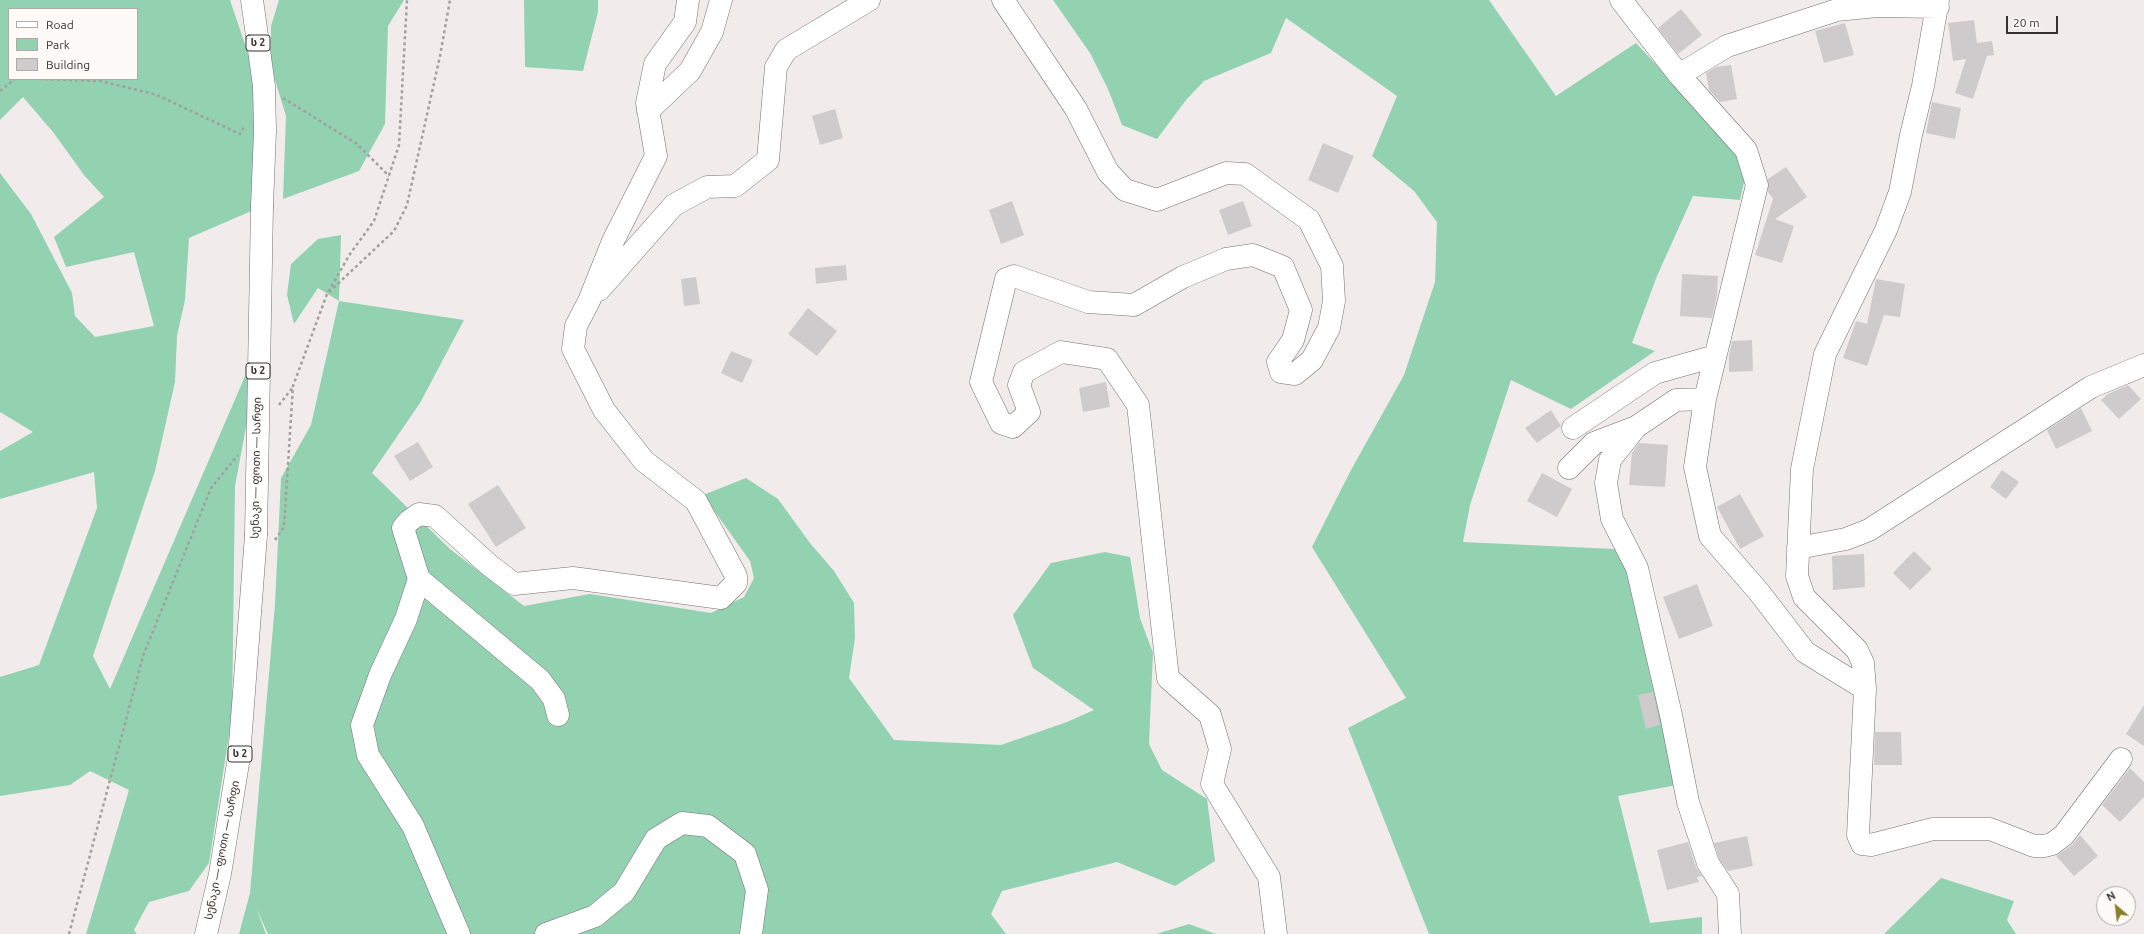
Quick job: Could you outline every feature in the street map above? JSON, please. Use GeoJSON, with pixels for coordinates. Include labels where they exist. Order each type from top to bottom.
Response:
{"type":"FeatureCollection","features":[{"type":"Feature","properties":{"kind":"main road","name":"სენაკი — ფოთი — სარფი"},"geometry":{"type":"LineString","coordinates":[[206,934],[220,874],[239,757],[263,541],[262,206],[265,131],[264,86],[252,0]]}},
{"type":"Feature","properties":{"kind":"main road"},"geometry":{"type":"LineString","coordinates":[[558,715],[554,699],[540,680],[419,579],[403,528],[408,521],[419,514],[435,516],[488,564],[514,584],[573,578],[721,598],[736,583],[736,576],[696,501],[644,461],[604,410],[573,349],[576,326],[589,301],[613,241],[656,156],[647,104],[654,64],[685,22],[688,0]]}},
{"type":"Feature","properties":{"kind":"main road"},"geometry":{"type":"LineString","coordinates":[[648,111],[690,71],[712,32],[721,0]]}},
{"type":"Feature","properties":{"kind":"main road"},"geometry":{"type":"LineString","coordinates":[[589,301],[674,205],[707,187],[735,186],[768,160],[776,67],[786,50],[869,0]]}},
{"type":"Feature","properties":{"kind":"main road"},"geometry":{"type":"LineString","coordinates":[[1003,0],[1076,109],[1108,172],[1125,190],[1157,200],[1226,173],[1245,174],[1309,220],[1332,266],[1334,301],[1329,328],[1312,360],[1295,374],[1281,372],[1278,362],[1293,340],[1300,310],[1283,267],[1253,255],[1226,259],[1183,277],[1134,306],[1088,302],[1014,276],[1006,279],[981,382],[1001,423],[1013,427],[1029,412],[1019,386],[1024,372],[1061,352],[1107,359],[1138,405],[1168,678],[1210,715],[1220,749],[1212,784],[1269,877],[1276,934]]}},
{"type":"Feature","properties":{"kind":"main road"},"geometry":{"type":"LineString","coordinates":[[1621,0],[1679,76],[1746,150],[1757,185],[1705,399],[1695,467],[1710,536],[1759,592],[1805,652],[1865,689]]}},
{"type":"Feature","properties":{"kind":"main road"},"geometry":{"type":"LineString","coordinates":[[1679,76],[1728,46],[1837,10],[1877,6],[1938,4],[1924,86],[1911,135],[1900,192],[1886,230],[1825,354],[1802,469],[1797,576],[1804,597],[1857,650],[1863,663],[1865,689],[1858,836],[1862,844],[1870,845],[1920,832],[1950,827],[1990,829],[2034,846],[2052,844],[2064,835],[2121,759]]}},
{"type":"Feature","properties":{"kind":"main road"},"geometry":{"type":"LineString","coordinates":[[1573,428],[1655,373],[1716,356]]}},
{"type":"Feature","properties":{"kind":"main road"},"geometry":{"type":"LineString","coordinates":[[1798,548],[1846,539],[1869,530],[2091,387],[2144,365]]}},
{"type":"Feature","properties":{"kind":"main road"},"geometry":{"type":"LineString","coordinates":[[1569,468],[1594,443],[1636,427],[1676,400],[1705,399]]}},
{"type":"Feature","properties":{"kind":"main road"},"geometry":{"type":"LineString","coordinates":[[1636,427],[1610,460],[1606,483],[1612,519],[1637,568],[1671,715],[1688,802],[1708,863],[1728,894],[1730,934]]}},
{"type":"Feature","properties":{"kind":"main road"},"geometry":{"type":"LineString","coordinates":[[419,579],[406,619],[380,675],[362,725],[368,755],[413,826],[459,934]]}},
{"type":"Feature","properties":{"kind":"main road"},"geometry":{"type":"LineString","coordinates":[[546,934],[595,916],[624,892],[656,839],[682,823],[708,826],[744,854],[757,890],[751,934]]}},
{"type":"Feature","properties":{"kind":"path"},"geometry":{"type":"LineString","coordinates":[[263,541],[284,527],[293,386],[327,294],[350,254],[374,221],[399,145],[407,0]]}},
{"type":"Feature","properties":{"kind":"path"},"geometry":{"type":"LineString","coordinates":[[327,294],[394,231],[407,205],[440,56],[450,0]]}},
{"type":"Feature","properties":{"kind":"path"},"geometry":{"type":"LineString","coordinates":[[0,91],[14,80]]}},
{"type":"Feature","properties":{"kind":"path"},"geometry":{"type":"LineString","coordinates":[[70,80],[101,81],[157,95],[240,134],[247,120]]}},
{"type":"Feature","properties":{"kind":"path"},"geometry":{"type":"LineString","coordinates":[[264,86],[357,144],[389,176]]}},
{"type":"Feature","properties":{"kind":"path"},"geometry":{"type":"LineString","coordinates":[[274,410],[293,386]]}},
{"type":"Feature","properties":{"kind":"path"},"geometry":{"type":"LineString","coordinates":[[69,934],[143,656],[211,488],[240,452]]}},
{"type":"Feature","properties":{"kind":"green space"},"geometry":{"type":"Polygon","coordinates":[[[0,0],[230,0],[253,68],[256,209],[189,238],[185,300],[177,336],[175,382],[155,471],[93,656],[110,689],[249,367],[254,384],[235,486],[232,716],[209,863],[189,891],[149,902],[134,930],[137,934],[86,934],[129,790],[90,771],[70,785],[0,796],[0,677],[39,665],[97,508],[94,472],[0,499],[0,451],[33,432],[0,412],[0,173],[31,214],[72,293],[75,316],[95,337],[154,326],[134,252],[66,267],[54,237],[104,197],[84,175],[53,132],[23,97],[0,120],[0,0]]]}},
{"type":"Feature","properties":{"kind":"green space"},"geometry":{"type":"Polygon","coordinates":[[[279,0],[404,0],[388,26],[385,124],[359,171],[283,199],[286,116],[271,67],[271,26],[279,0]]]}},
{"type":"Feature","properties":{"kind":"green space"},"geometry":{"type":"Polygon","coordinates":[[[524,0],[598,0],[598,12],[583,71],[525,67],[524,0]]]}},
{"type":"Feature","properties":{"kind":"green space"},"geometry":{"type":"Polygon","coordinates":[[[1053,0],[1489,0],[1556,96],[1636,43],[1736,150],[1745,178],[1740,200],[1693,196],[1657,276],[1632,343],[1655,351],[1571,409],[1511,380],[1470,505],[1463,542],[1615,549],[1632,569],[1677,785],[1618,796],[1650,923],[1702,917],[1702,934],[1429,934],[1348,728],[1406,698],[1312,547],[1351,470],[1404,375],[1435,282],[1437,222],[1414,191],[1372,156],[1397,96],[1286,18],[1271,53],[1204,81],[1186,100],[1157,139],[1122,125],[1108,89],[1090,53],[1053,0]]]}},
{"type":"Feature","properties":{"kind":"green space"},"geometry":{"type":"Polygon","coordinates":[[[341,235],[339,301],[318,288],[294,324],[287,295],[291,264],[318,239],[341,235]]]}},
{"type":"Feature","properties":{"kind":"green space"},"geometry":{"type":"Polygon","coordinates":[[[339,301],[464,320],[420,403],[372,473],[450,549],[524,606],[590,594],[711,613],[744,597],[754,578],[750,561],[703,495],[746,478],[778,499],[810,543],[834,571],[854,603],[855,638],[849,678],[894,740],[1001,745],[1067,722],[1094,710],[1033,668],[1013,615],[1051,563],[1105,552],[1130,557],[1140,618],[1153,653],[1149,744],[1162,770],[1207,799],[1215,861],[1175,886],[1117,862],[1002,891],[991,914],[1006,934],[268,934],[256,908],[266,934],[239,934],[250,893],[275,604],[281,478],[311,425],[339,301]]]}},
{"type":"Feature","properties":{"kind":"green space"},"geometry":{"type":"Polygon","coordinates":[[[1941,878],[2014,901],[2007,920],[2016,934],[1884,934],[1941,878]]]}},
{"type":"Feature","properties":{"kind":"green space"},"geometry":{"type":"Polygon","coordinates":[[[1189,924],[1216,934],[1156,934],[1189,924]]]}},
{"type":"Feature","properties":{"kind":"building"},"geometry":{"type":"Polygon","coordinates":[[[1681,9],[1702,35],[1678,54],[1658,28],[1681,9]]]}},
{"type":"Feature","properties":{"kind":"building"},"geometry":{"type":"Polygon","coordinates":[[[1974,20],[1977,43],[1992,41],[1994,55],[1987,56],[1973,99],[1955,93],[1966,59],[1953,61],[1948,23],[1974,20]]]}},
{"type":"Feature","properties":{"kind":"building"},"geometry":{"type":"Polygon","coordinates":[[[1845,23],[1854,55],[1824,63],[1815,31],[1845,23]]]}},
{"type":"Feature","properties":{"kind":"building"},"geometry":{"type":"Polygon","coordinates":[[[1731,65],[1737,99],[1720,102],[1709,90],[1706,73],[1716,67],[1731,65]]]}},
{"type":"Feature","properties":{"kind":"building"},"geometry":{"type":"Polygon","coordinates":[[[1932,102],[1961,108],[1955,139],[1926,133],[1932,102]]]}},
{"type":"Feature","properties":{"kind":"building"},"geometry":{"type":"Polygon","coordinates":[[[835,109],[843,138],[820,145],[812,116],[835,109]]]}},
{"type":"Feature","properties":{"kind":"building"},"geometry":{"type":"Polygon","coordinates":[[[1323,143],[1354,156],[1338,193],[1308,180],[1323,143]]]}},
{"type":"Feature","properties":{"kind":"building"},"geometry":{"type":"Polygon","coordinates":[[[1786,167],[1807,197],[1775,219],[1794,226],[1782,263],[1755,255],[1773,199],[1768,192],[1768,179],[1786,167]]]}},
{"type":"Feature","properties":{"kind":"building"},"geometry":{"type":"Polygon","coordinates":[[[1012,201],[1024,235],[1001,244],[989,210],[1012,201]]]}},
{"type":"Feature","properties":{"kind":"building"},"geometry":{"type":"Polygon","coordinates":[[[1243,201],[1252,226],[1228,235],[1219,210],[1243,201]]]}},
{"type":"Feature","properties":{"kind":"building"},"geometry":{"type":"Polygon","coordinates":[[[846,265],[847,280],[816,284],[815,268],[846,265]]]}},
{"type":"Feature","properties":{"kind":"building"},"geometry":{"type":"Polygon","coordinates":[[[1682,274],[1718,276],[1717,295],[1712,318],[1680,316],[1682,274]]]}},
{"type":"Feature","properties":{"kind":"building"},"geometry":{"type":"Polygon","coordinates":[[[696,277],[700,304],[684,306],[681,279],[696,277]]]}},
{"type":"Feature","properties":{"kind":"building"},"geometry":{"type":"Polygon","coordinates":[[[1876,279],[1905,284],[1900,317],[1884,315],[1867,366],[1843,358],[1856,321],[1867,324],[1876,279]]]}},
{"type":"Feature","properties":{"kind":"building"},"geometry":{"type":"Polygon","coordinates":[[[808,308],[837,331],[817,356],[788,334],[808,308]]]}},
{"type":"Feature","properties":{"kind":"building"},"geometry":{"type":"Polygon","coordinates":[[[1752,340],[1753,371],[1729,372],[1729,355],[1732,341],[1752,340]]]}},
{"type":"Feature","properties":{"kind":"building"},"geometry":{"type":"Polygon","coordinates":[[[731,351],[753,360],[742,383],[721,373],[731,351]]]}},
{"type":"Feature","properties":{"kind":"building"},"geometry":{"type":"Polygon","coordinates":[[[1106,382],[1110,407],[1083,412],[1079,388],[1106,382]]]}},
{"type":"Feature","properties":{"kind":"building"},"geometry":{"type":"Polygon","coordinates":[[[2128,385],[2141,399],[2119,419],[2101,400],[2108,394],[2128,385]]]}},
{"type":"Feature","properties":{"kind":"building"},"geometry":{"type":"Polygon","coordinates":[[[2081,408],[2092,431],[2056,449],[2047,430],[2081,408]]]}},
{"type":"Feature","properties":{"kind":"building"},"geometry":{"type":"Polygon","coordinates":[[[1551,410],[1561,426],[1537,443],[1525,428],[1551,410]]]}},
{"type":"Feature","properties":{"kind":"building"},"geometry":{"type":"Polygon","coordinates":[[[418,442],[433,467],[410,481],[394,456],[418,442]]]}},
{"type":"Feature","properties":{"kind":"building"},"geometry":{"type":"Polygon","coordinates":[[[1639,443],[1668,445],[1665,487],[1629,485],[1632,453],[1639,443]]]}},
{"type":"Feature","properties":{"kind":"building"},"geometry":{"type":"Polygon","coordinates":[[[2002,470],[2019,482],[2006,499],[1990,487],[2002,470]]]}},
{"type":"Feature","properties":{"kind":"building"},"geometry":{"type":"Polygon","coordinates":[[[1542,473],[1572,489],[1557,517],[1527,501],[1542,473]]]}},
{"type":"Feature","properties":{"kind":"building"},"geometry":{"type":"Polygon","coordinates":[[[498,485],[526,528],[496,547],[468,504],[498,485]]]}},
{"type":"Feature","properties":{"kind":"building"},"geometry":{"type":"Polygon","coordinates":[[[1740,494],[1764,536],[1740,549],[1717,507],[1740,494]]]}},
{"type":"Feature","properties":{"kind":"building"},"geometry":{"type":"Polygon","coordinates":[[[1914,551],[1932,569],[1910,590],[1893,573],[1914,551]]]}},
{"type":"Feature","properties":{"kind":"building"},"geometry":{"type":"Polygon","coordinates":[[[1864,554],[1865,587],[1833,590],[1832,556],[1864,554]]]}},
{"type":"Feature","properties":{"kind":"building"},"geometry":{"type":"Polygon","coordinates":[[[1697,584],[1713,626],[1679,639],[1663,597],[1697,584]]]}},
{"type":"Feature","properties":{"kind":"building"},"geometry":{"type":"Polygon","coordinates":[[[1653,692],[1660,725],[1646,729],[1638,695],[1653,692]]]}},
{"type":"Feature","properties":{"kind":"building"},"geometry":{"type":"Polygon","coordinates":[[[2144,705],[2144,746],[2126,734],[2144,705]]]}},
{"type":"Feature","properties":{"kind":"building"},"geometry":{"type":"Polygon","coordinates":[[[1875,732],[1901,732],[1902,765],[1874,765],[1875,732]]]}},
{"type":"Feature","properties":{"kind":"building"},"geometry":{"type":"Polygon","coordinates":[[[2130,768],[2144,782],[2144,797],[2120,822],[2102,805],[2130,768]]]}},
{"type":"Feature","properties":{"kind":"building"},"geometry":{"type":"Polygon","coordinates":[[[2080,835],[2098,856],[2074,876],[2056,856],[2072,845],[2080,835]]]}},
{"type":"Feature","properties":{"kind":"building"},"geometry":{"type":"Polygon","coordinates":[[[1747,836],[1753,866],[1728,871],[1719,858],[1714,843],[1747,836]]]}},
{"type":"Feature","properties":{"kind":"building"},"geometry":{"type":"Polygon","coordinates":[[[1688,842],[1696,867],[1702,876],[1697,877],[1699,882],[1667,890],[1657,850],[1688,842]]]}}]}
